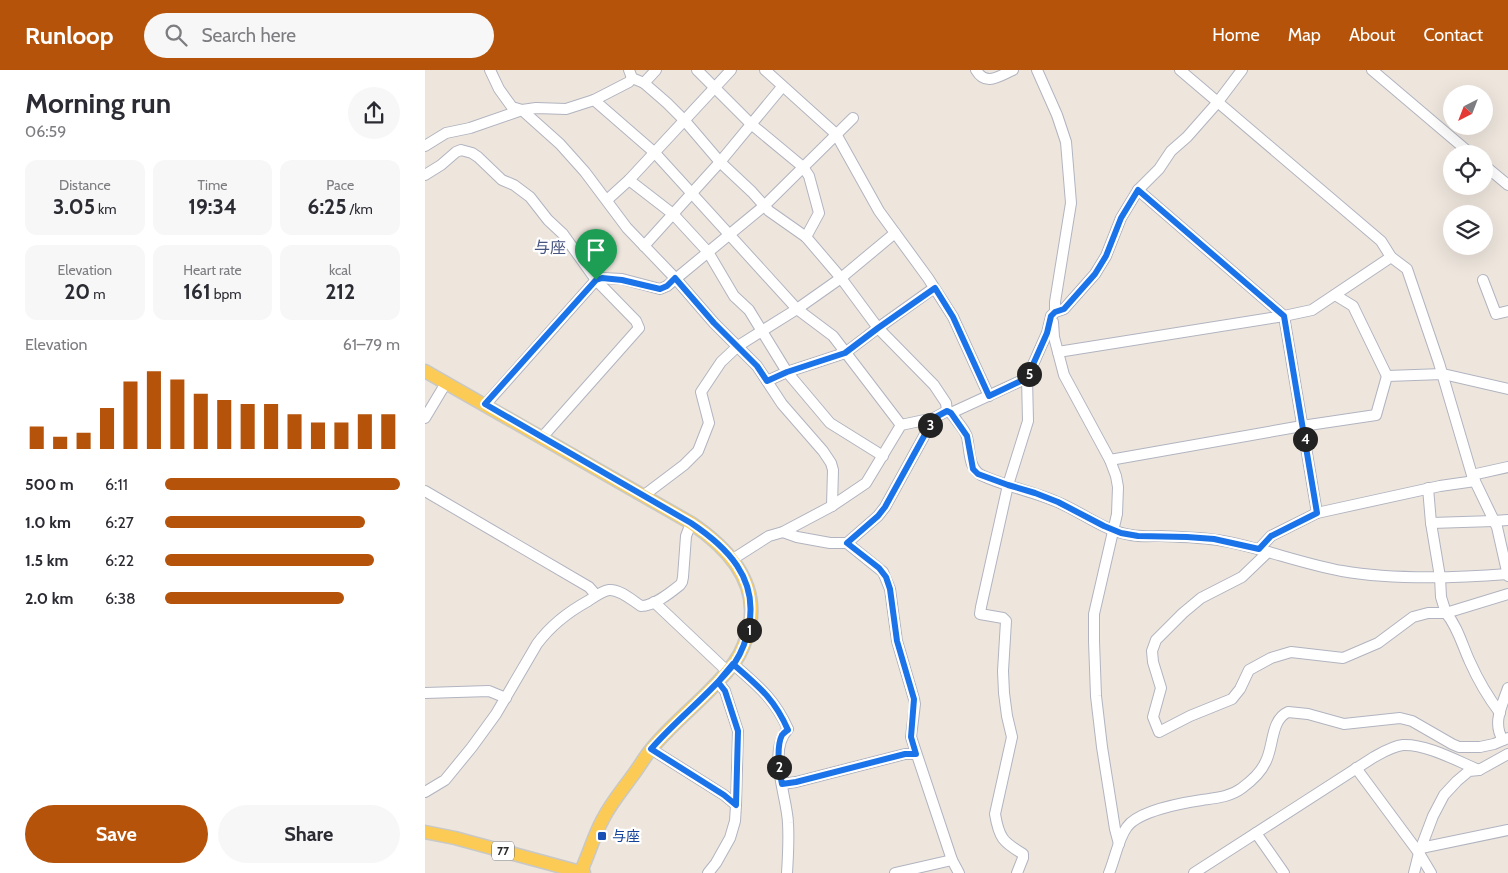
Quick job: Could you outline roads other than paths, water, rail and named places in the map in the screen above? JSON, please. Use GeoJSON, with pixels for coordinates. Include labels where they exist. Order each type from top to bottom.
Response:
{"type":"FeatureCollection","features":[{"type":"Feature","properties":{"kind":"main road"},"geometry":{"type":"LineString","coordinates":[[425,371],[708,534],[733,559],[749,590],[751,610],[746,640],[739,654],[718,682],[651,749],[616,796],[603,819],[581,872]]}},
{"type":"Feature","properties":{"kind":"main road","name":"77"},"geometry":{"type":"LineString","coordinates":[[425,832],[455,838],[581,872]]}},
{"type":"Feature","properties":{"kind":"street"},"geometry":{"type":"LineString","coordinates":[[490,70],[499,89],[512,107],[522,110],[560,144],[585,172],[627,228],[675,278],[714,323],[757,366],[782,404],[823,451],[831,463],[833,470],[832,506]]}},
{"type":"Feature","properties":{"kind":"street"},"geometry":{"type":"LineString","coordinates":[[644,83],[656,70]]}},
{"type":"Feature","properties":{"kind":"street"},"geometry":{"type":"LineString","coordinates":[[697,70],[751,124],[803,167],[809,176],[819,213],[807,237]]}},
{"type":"Feature","properties":{"kind":"street"},"geometry":{"type":"LineString","coordinates":[[607,200],[629,180],[731,70]]}},
{"type":"Feature","properties":{"kind":"street"},"geometry":{"type":"LineString","coordinates":[[765,70],[836,134],[879,211],[935,288],[953,317],[989,396]]}},
{"type":"Feature","properties":{"kind":"street"},"geometry":{"type":"LineString","coordinates":[[976,70],[982,78],[989,80],[1013,70]]}},
{"type":"Feature","properties":{"kind":"street"},"geometry":{"type":"LineString","coordinates":[[1017,873],[1023,854],[1007,844],[1003,839],[997,826],[995,814],[1012,737],[1007,716],[1003,672],[1006,621],[1003,618],[981,614],[981,607],[1008,485],[1028,421],[1027,378],[1047,333],[1053,314],[1071,203],[1066,142],[1057,115],[1037,70]]}},
{"type":"Feature","properties":{"kind":"street"},"geometry":{"type":"LineString","coordinates":[[425,146],[446,133],[470,128],[522,110],[536,108],[566,109],[593,100],[629,82],[631,74],[667,103],[720,162],[764,206],[807,237],[841,278],[878,328],[934,385],[949,412],[967,436],[973,469],[978,474],[1058,502],[1113,530],[1138,536],[1214,539],[1318,566],[1380,575],[1508,575],[1497,527],[1473,478],[1443,374],[1407,268],[1391,257],[1381,241],[1179,70]]}},
{"type":"Feature","properties":{"kind":"street"},"geometry":{"type":"LineString","coordinates":[[1053,314],[1064,309],[1095,274],[1106,256],[1121,218],[1138,190],[1159,169],[1171,151],[1187,137],[1242,70]]}},
{"type":"Feature","properties":{"kind":"street"},"geometry":{"type":"LineString","coordinates":[[1372,70],[1460,145]]}},
{"type":"Feature","properties":{"kind":"street"},"geometry":{"type":"LineString","coordinates":[[643,246],[720,162],[782,87]]}},
{"type":"Feature","properties":{"kind":"street"},"geometry":{"type":"LineString","coordinates":[[593,100],[655,152],[797,309],[833,336],[901,425]]}},
{"type":"Feature","properties":{"kind":"street"},"geometry":{"type":"LineString","coordinates":[[485,404],[596,280],[602,278],[622,280],[660,289],[667,286],[764,206],[853,118]]}},
{"type":"Feature","properties":{"kind":"street"},"geometry":{"type":"LineString","coordinates":[[425,175],[441,165],[456,152],[465,150],[471,153],[502,180],[514,185],[530,197],[548,220],[563,234],[596,280],[637,322],[639,328],[545,434],[544,438]]}},
{"type":"Feature","properties":{"kind":"street"},"geometry":{"type":"LineString","coordinates":[[1493,172],[1508,185]]}},
{"type":"Feature","properties":{"kind":"street"},"geometry":{"type":"LineString","coordinates":[[629,180],[673,214],[708,252],[734,296],[749,310],[787,372],[830,423],[883,456]]}},
{"type":"Feature","properties":{"kind":"street"},"geometry":{"type":"LineString","coordinates":[[1138,190],[1284,316],[1317,513]]}},
{"type":"Feature","properties":{"kind":"street"},"geometry":{"type":"LineString","coordinates":[[643,496],[684,465],[697,451],[709,423],[701,392],[721,362],[738,346],[797,309],[841,278],[895,233]]}},
{"type":"Feature","properties":{"kind":"street"},"geometry":{"type":"LineString","coordinates":[[1058,352],[1312,310],[1391,257]]}},
{"type":"Feature","properties":{"kind":"street"},"geometry":{"type":"LineString","coordinates":[[1483,280],[1496,314],[1508,311]]}},
{"type":"Feature","properties":{"kind":"street"},"geometry":{"type":"LineString","coordinates":[[767,381],[787,372],[845,353],[935,288]]}},
{"type":"Feature","properties":{"kind":"street"},"geometry":{"type":"LineString","coordinates":[[1110,460],[1375,415],[1387,376],[1353,306],[1335,295]]}},
{"type":"Feature","properties":{"kind":"street"},"geometry":{"type":"LineString","coordinates":[[1053,314],[1054,337],[1064,375],[1110,460],[1118,487],[1117,514],[1094,614],[1094,641],[1096,696],[1101,747],[1119,844]]}},
{"type":"Feature","properties":{"kind":"street"},"geometry":{"type":"LineString","coordinates":[[1387,376],[1443,374],[1508,389]]}},
{"type":"Feature","properties":{"kind":"street"},"geometry":{"type":"LineString","coordinates":[[733,559],[769,536],[783,532],[832,506],[866,483],[901,425],[934,418],[989,396],[1027,378]]}},
{"type":"Feature","properties":{"kind":"street"},"geometry":{"type":"LineString","coordinates":[[425,418],[446,383]]}},
{"type":"Feature","properties":{"kind":"street"},"geometry":{"type":"LineString","coordinates":[[847,543],[878,516],[885,507],[934,418]]}},
{"type":"Feature","properties":{"kind":"street"},"geometry":{"type":"LineString","coordinates":[[1508,467],[1473,478],[1317,513],[1271,536],[1264,551],[1242,577],[1201,598],[1156,640],[1152,651],[1153,662],[1161,688],[1153,718],[1159,732],[1190,716],[1232,699],[1240,689],[1249,670],[1271,658],[1291,652],[1343,658],[1378,643],[1413,617],[1428,613],[1446,612],[1508,594]]}},
{"type":"Feature","properties":{"kind":"street"},"geometry":{"type":"LineString","coordinates":[[1428,488],[1441,597],[1446,612],[1454,622],[1470,663],[1500,713]]}},
{"type":"Feature","properties":{"kind":"street"},"geometry":{"type":"LineString","coordinates":[[425,491],[589,586],[596,595]]}},
{"type":"Feature","properties":{"kind":"street"},"geometry":{"type":"LineString","coordinates":[[1431,523],[1508,520]]}},
{"type":"Feature","properties":{"kind":"street"},"geometry":{"type":"LineString","coordinates":[[425,792],[448,777],[497,714],[541,638],[565,615],[596,595],[608,590],[619,592],[641,606],[647,606],[677,588],[682,582],[685,536],[691,523]]}},
{"type":"Feature","properties":{"kind":"street"},"geometry":{"type":"LineString","coordinates":[[783,532],[797,537],[830,543],[847,543],[879,568],[886,577],[890,589],[897,641],[914,699],[911,737],[952,860],[959,873]]}},
{"type":"Feature","properties":{"kind":"street"},"geometry":{"type":"LineString","coordinates":[[655,602],[730,668],[763,690],[777,708],[788,730],[782,735],[780,743],[779,767],[788,824],[787,873]]}},
{"type":"Feature","properties":{"kind":"street"},"geometry":{"type":"LineString","coordinates":[[708,873],[730,838],[735,821],[736,805],[738,731],[725,691],[718,682]]}},
{"type":"Feature","properties":{"kind":"street"},"geometry":{"type":"LineString","coordinates":[[1109,873],[1126,827],[1142,814],[1189,802],[1227,796],[1243,788],[1265,764],[1273,743],[1277,724],[1284,714],[1288,712],[1308,714],[1344,724],[1400,718],[1412,721],[1459,747],[1480,747],[1506,739],[1499,733],[1497,720],[1508,688]]}},
{"type":"Feature","properties":{"kind":"street"},"geometry":{"type":"LineString","coordinates":[[425,693],[489,691],[506,698]]}},
{"type":"Feature","properties":{"kind":"street"},"geometry":{"type":"LineString","coordinates":[[1194,873],[1356,768],[1389,749],[1402,745],[1414,746],[1434,751],[1479,770]]}},
{"type":"Feature","properties":{"kind":"street"},"geometry":{"type":"LineString","coordinates":[[651,749],[724,795],[736,805]]}},
{"type":"Feature","properties":{"kind":"street"},"geometry":{"type":"LineString","coordinates":[[782,784],[905,754],[916,754]]}},
{"type":"Feature","properties":{"kind":"street"},"geometry":{"type":"LineString","coordinates":[[1414,873],[1420,851],[1444,794],[1469,770],[1479,770],[1508,754]]}},
{"type":"Feature","properties":{"kind":"street"},"geometry":{"type":"LineString","coordinates":[[1356,768],[1420,851],[1431,873]]}},
{"type":"Feature","properties":{"kind":"street"},"geometry":{"type":"LineString","coordinates":[[1420,851],[1508,830]]}},
{"type":"Feature","properties":{"kind":"street"},"geometry":{"type":"LineString","coordinates":[[1256,833],[1284,873]]}},
{"type":"Feature","properties":{"kind":"street"},"geometry":{"type":"LineString","coordinates":[[895,873],[952,860]]}},
{"type":"Feature","properties":{"kind":"place","name":"与座"},"geometry":{"type":"Point","coordinates":[602,836]}},
{"type":"Feature","properties":{"kind":"district","name":"与座"},"geometry":{"type":"Point","coordinates":[550,247]}}]}
